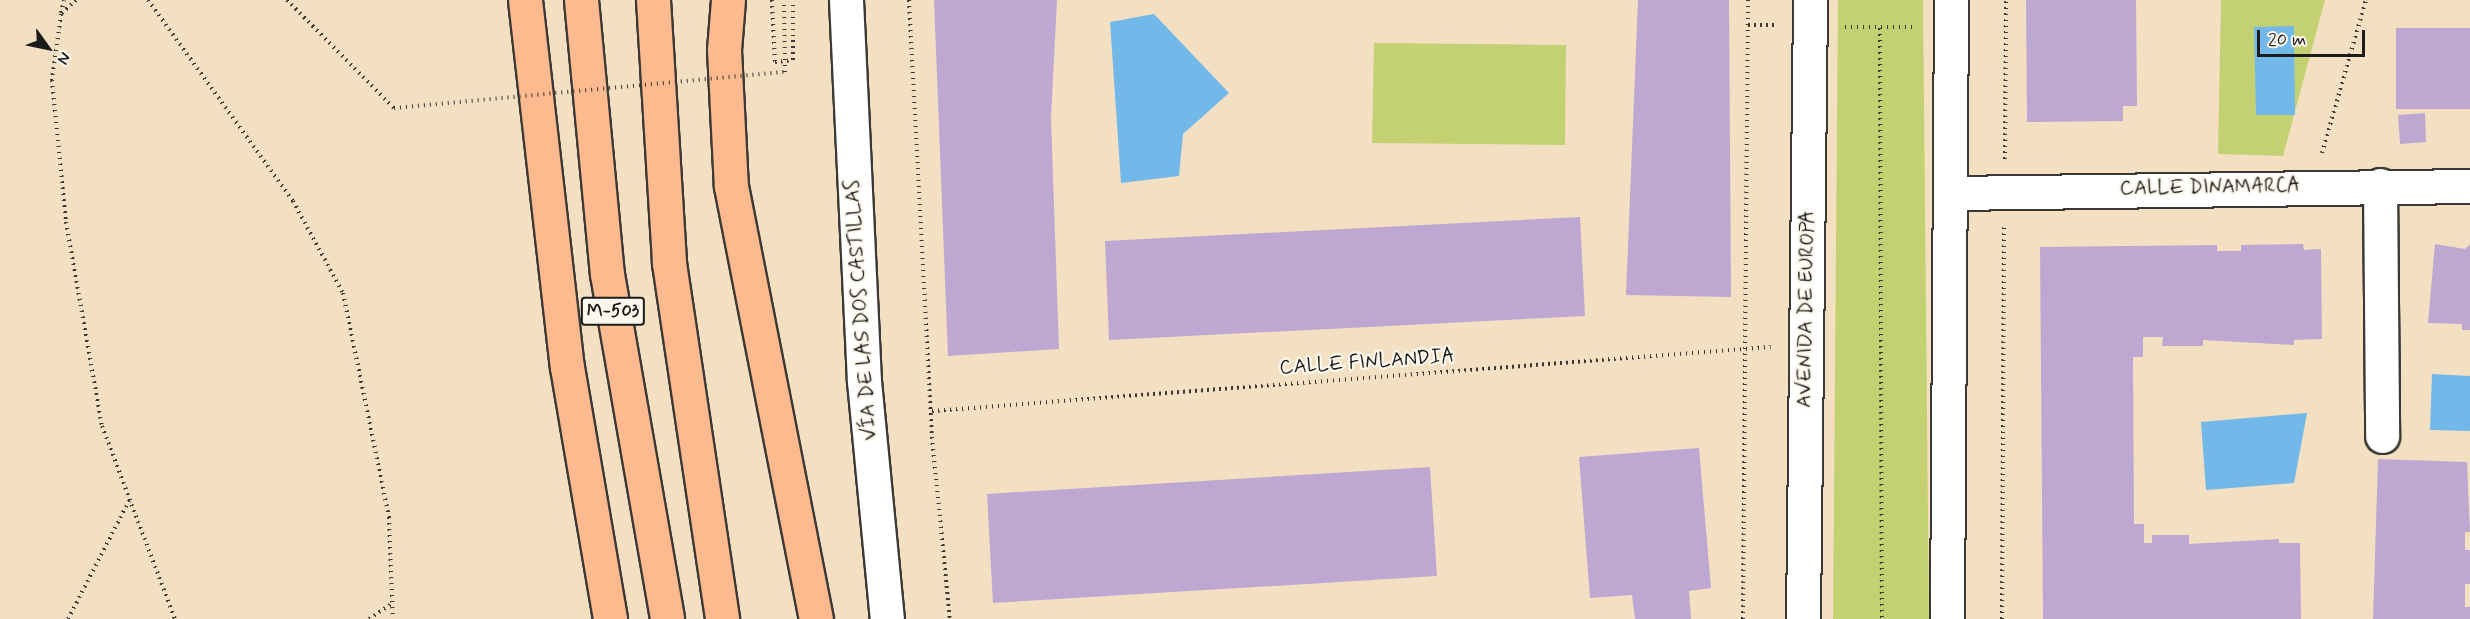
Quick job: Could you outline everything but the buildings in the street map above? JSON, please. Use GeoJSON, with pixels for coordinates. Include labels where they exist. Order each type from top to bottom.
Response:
{"type":"FeatureCollection","features":[{"type":"Feature","properties":{"kind":"highway","name":"M-503"},"geometry":{"type":"LineString","coordinates":[[525,0],[567,367],[610,619]]}},
{"type":"Feature","properties":{"kind":"highway","name":"M-503"},"geometry":{"type":"LineString","coordinates":[[581,0],[607,274],[667,619]]}},
{"type":"Feature","properties":{"kind":"highway","name":"M-503"},"geometry":{"type":"LineString","coordinates":[[653,0],[669,263],[722,619]]}},
{"type":"Feature","properties":{"kind":"highway"},"geometry":{"type":"LineString","coordinates":[[728,0],[724,50],[731,186],[816,619]]}},
{"type":"Feature","properties":{"kind":"street","name":"VÍA DE LAS DOS CASTILLAS"},"geometry":{"type":"LineString","coordinates":[[846,0],[864,381],[887,619]]}},
{"type":"Feature","properties":{"kind":"street","name":"AVENIDA DE EUROPA"},"geometry":{"type":"LineString","coordinates":[[1803,619],[1810,13]]}},
{"type":"Feature","properties":{"kind":"street"},"geometry":{"type":"LineString","coordinates":[[1947,619],[1951,13]]}},
{"type":"Feature","properties":{"kind":"street","name":"CALLE DINAMARCA"},"geometry":{"type":"LineString","coordinates":[[1951,193],[2313,185],[2470,186]]}},
{"type":"Feature","properties":{"kind":"street"},"geometry":{"type":"LineString","coordinates":[[2380,185],[2382,436]]}},
{"type":"Feature","properties":{"kind":"path"},"geometry":{"type":"LineString","coordinates":[[64,0],[52,80],[66,222],[102,426],[175,619]]}},
{"type":"Feature","properties":{"kind":"path"},"geometry":{"type":"LineString","coordinates":[[61,14],[76,0]]}},
{"type":"Feature","properties":{"kind":"path"},"geometry":{"type":"LineString","coordinates":[[148,0],[294,201],[343,294],[389,517],[393,619]]}},
{"type":"Feature","properties":{"kind":"path"},"geometry":{"type":"LineString","coordinates":[[286,0],[394,108],[785,72],[784,0]]}},
{"type":"Feature","properties":{"kind":"path"},"geometry":{"type":"LineString","coordinates":[[772,0],[775,62],[793,60],[793,0]]}},
{"type":"Feature","properties":{"kind":"path"},"geometry":{"type":"LineString","coordinates":[[909,0],[932,411],[950,619]]}},
{"type":"Feature","properties":{"kind":"path"},"geometry":{"type":"LineString","coordinates":[[1743,619],[1748,0]]}},
{"type":"Feature","properties":{"kind":"path"},"geometry":{"type":"LineString","coordinates":[[2002,619],[2006,0]]}},
{"type":"Feature","properties":{"kind":"path"},"geometry":{"type":"LineString","coordinates":[[2313,185],[2366,0]]}},
{"type":"Feature","properties":{"kind":"path"},"geometry":{"type":"LineString","coordinates":[[1748,25],[1810,13],[1880,28],[1951,13]]}},
{"type":"Feature","properties":{"kind":"path"},"geometry":{"type":"LineString","coordinates":[[1880,28],[1882,619]]}},
{"type":"Feature","properties":{"kind":"path","name":"CALLE FINLANDIA"},"geometry":{"type":"LineString","coordinates":[[932,411],[1746,348],[1805,347]]}},
{"type":"Feature","properties":{"kind":"path"},"geometry":{"type":"LineString","coordinates":[[68,619],[129,500]]}},
{"type":"Feature","properties":{"kind":"path"},"geometry":{"type":"LineString","coordinates":[[369,619],[391,604]]}},
{"type":"Feature","properties":{"kind":"green space"},"geometry":{"type":"Polygon","coordinates":[[[1838,0],[1923,0],[1929,619],[1833,619],[1838,0]]]}},
{"type":"Feature","properties":{"kind":"green space"},"geometry":{"type":"Polygon","coordinates":[[[2221,0],[2325,0],[2283,156],[2218,154],[2221,0]]]}},
{"type":"Feature","properties":{"kind":"green space"},"geometry":{"type":"Polygon","coordinates":[[[1374,43],[1566,45],[1565,145],[1372,143],[1374,43]]]}},
{"type":"Feature","properties":{"kind":"water"},"geometry":{"type":"Polygon","coordinates":[[[1154,14],[1229,93],[1183,134],[1179,176],[1121,183],[1110,22],[1154,14]]]}},
{"type":"Feature","properties":{"kind":"water"},"geometry":{"type":"Polygon","coordinates":[[[2294,26],[2295,115],[2256,115],[2254,27],[2294,26]]]}},
{"type":"Feature","properties":{"kind":"water"},"geometry":{"type":"Polygon","coordinates":[[[2432,374],[2470,376],[2470,431],[2430,430],[2432,374]]]}},
{"type":"Feature","properties":{"kind":"water"},"geometry":{"type":"Polygon","coordinates":[[[2307,413],[2294,483],[2206,490],[2201,422],[2307,413]]]}}]}
